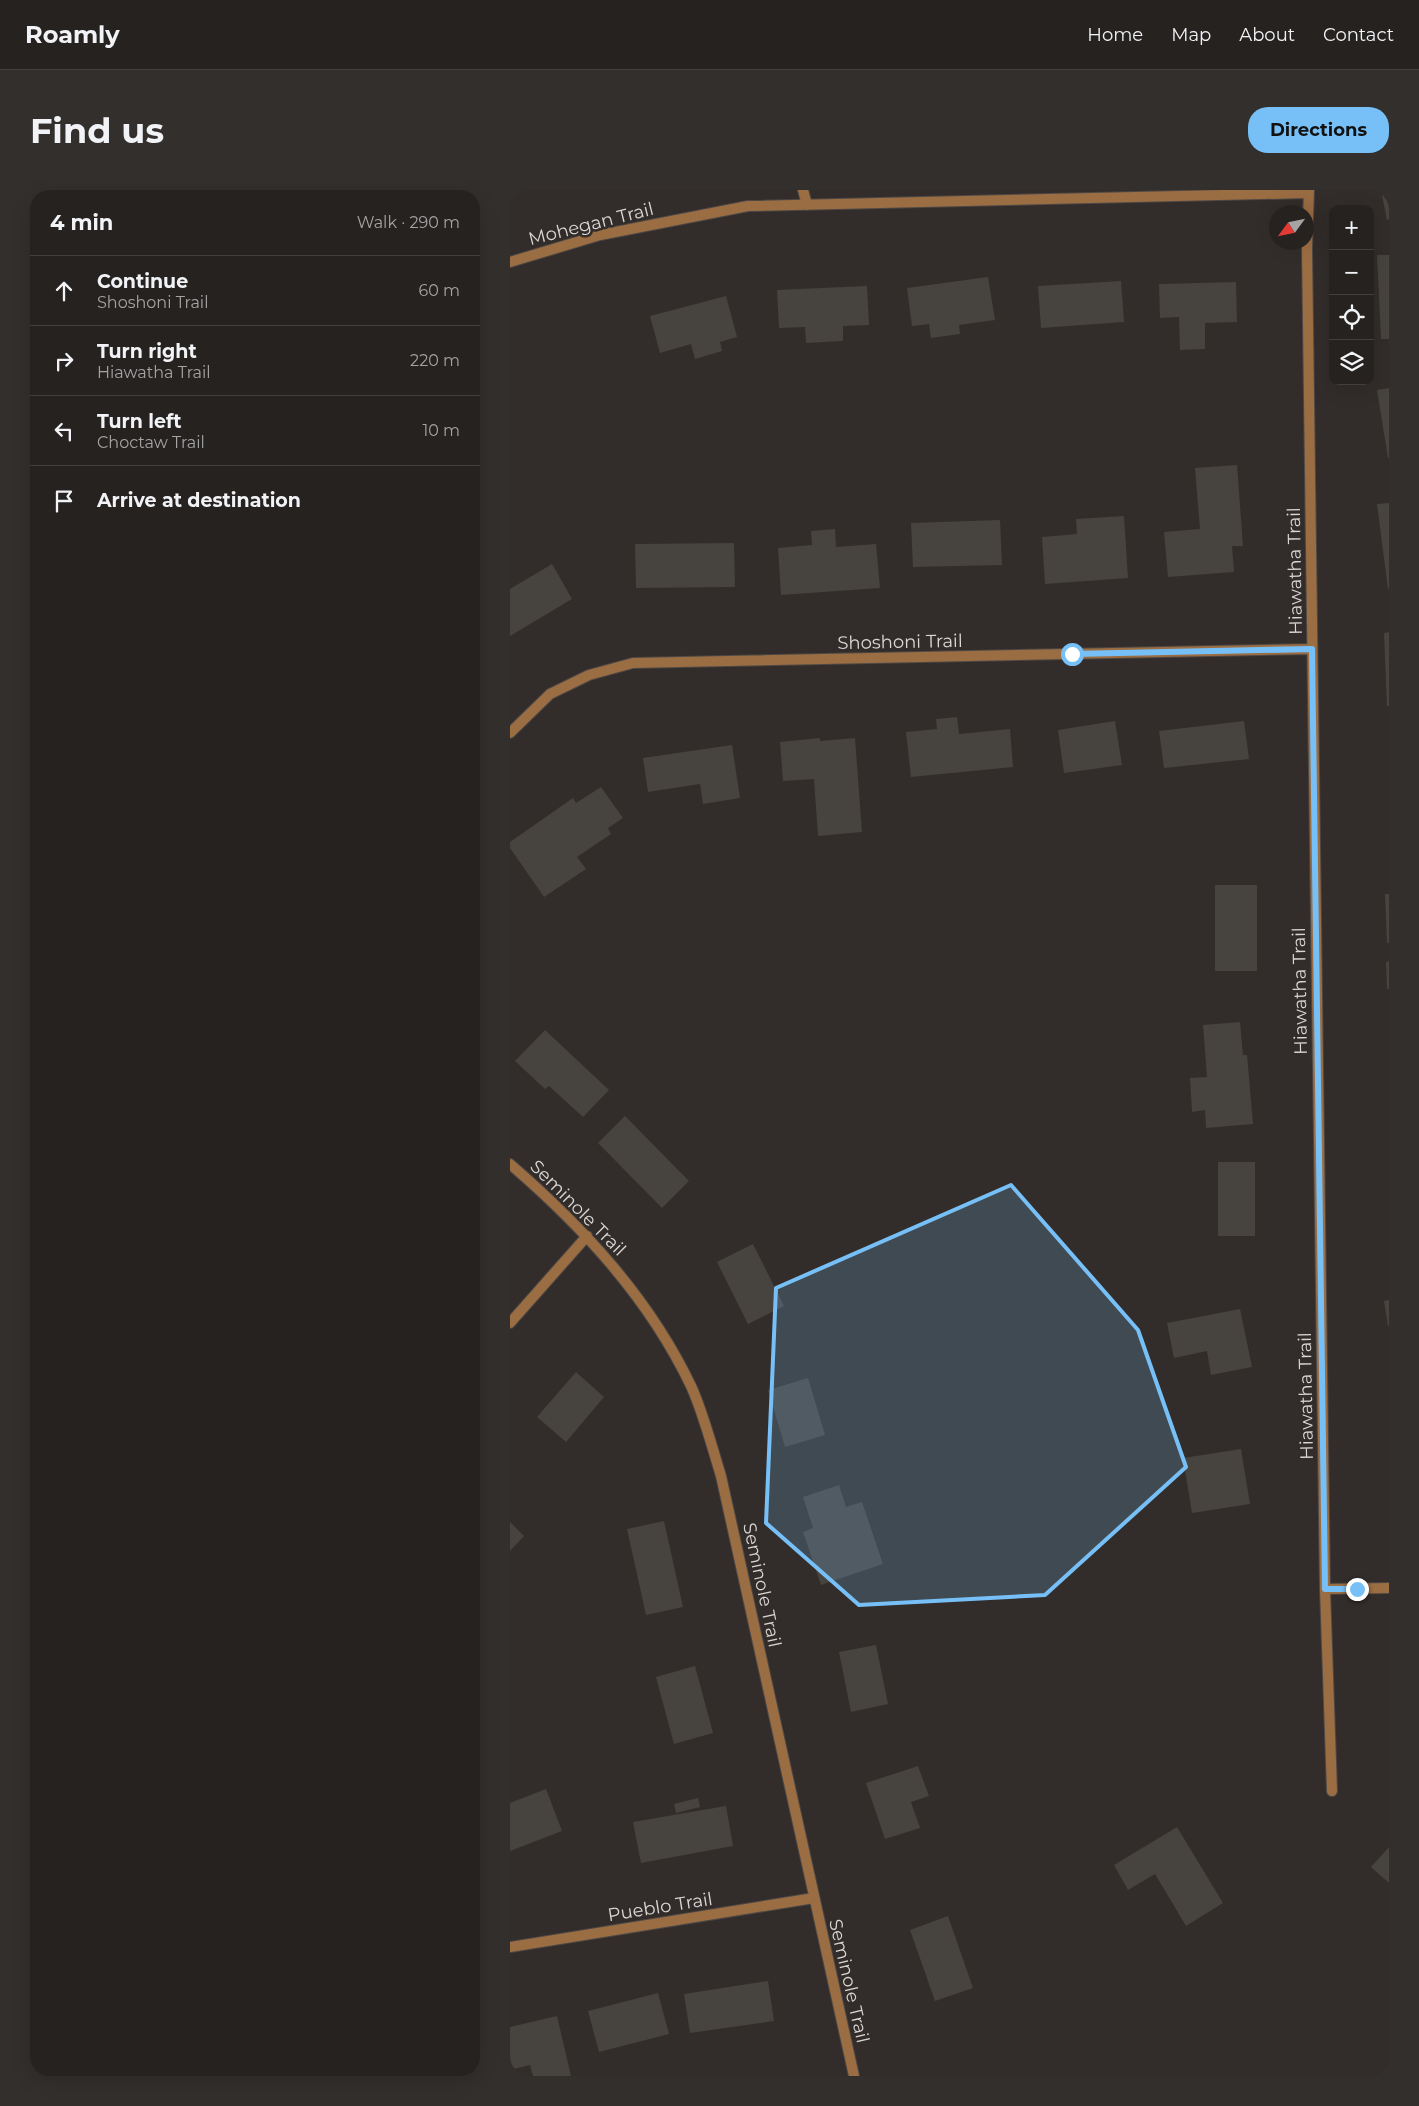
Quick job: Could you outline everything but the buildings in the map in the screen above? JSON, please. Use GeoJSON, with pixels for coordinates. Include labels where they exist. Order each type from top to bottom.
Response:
{"type":"FeatureCollection","features":[{"type":"Feature","properties":{"kind":"street"},"geometry":{"type":"LineString","coordinates":[[803,190],[807,205]]}},
{"type":"Feature","properties":{"kind":"street","name":"Mohegan Trail"},"geometry":{"type":"LineString","coordinates":[[510,262],[600,235],[748,206],[1309,191]]}},
{"type":"Feature","properties":{"kind":"street","name":"Hiawatha Trail"},"geometry":{"type":"LineString","coordinates":[[1309,191],[1307,249],[1325,1589],[1332,1791]]}},
{"type":"Feature","properties":{"kind":"street","name":"Shoshoni Trail"},"geometry":{"type":"LineString","coordinates":[[510,733],[550,694],[588,675],[633,663],[1312,649]]}},
{"type":"Feature","properties":{"kind":"street","name":"Seminole Trail"},"geometry":{"type":"LineString","coordinates":[[510,1164],[541,1190],[587,1236],[619,1272],[656,1324],[691,1387],[721,1476],[854,2076]]}},
{"type":"Feature","properties":{"kind":"street"},"geometry":{"type":"LineString","coordinates":[[510,1323],[587,1236]]}},
{"type":"Feature","properties":{"kind":"street"},"geometry":{"type":"LineString","coordinates":[[1325,1589],[1389,1588]]}},
{"type":"Feature","properties":{"kind":"street","name":"Pueblo Trail"},"geometry":{"type":"LineString","coordinates":[[510,1947],[814,1898]]}},
{"type":"Feature","properties":{"kind":"highlighted area"},"geometry":{"type":"Polygon","coordinates":[[[1011,1185],[1138,1330],[1186,1467],[1045,1595],[859,1605],[766,1523],[776,1288],[1011,1185]]]}},
{"type":"Feature","properties":{"kind":"route"},"geometry":{"type":"LineString","coordinates":[[1072,654],[1312,649],[1325,1589],[1357,1589]]}}]}
